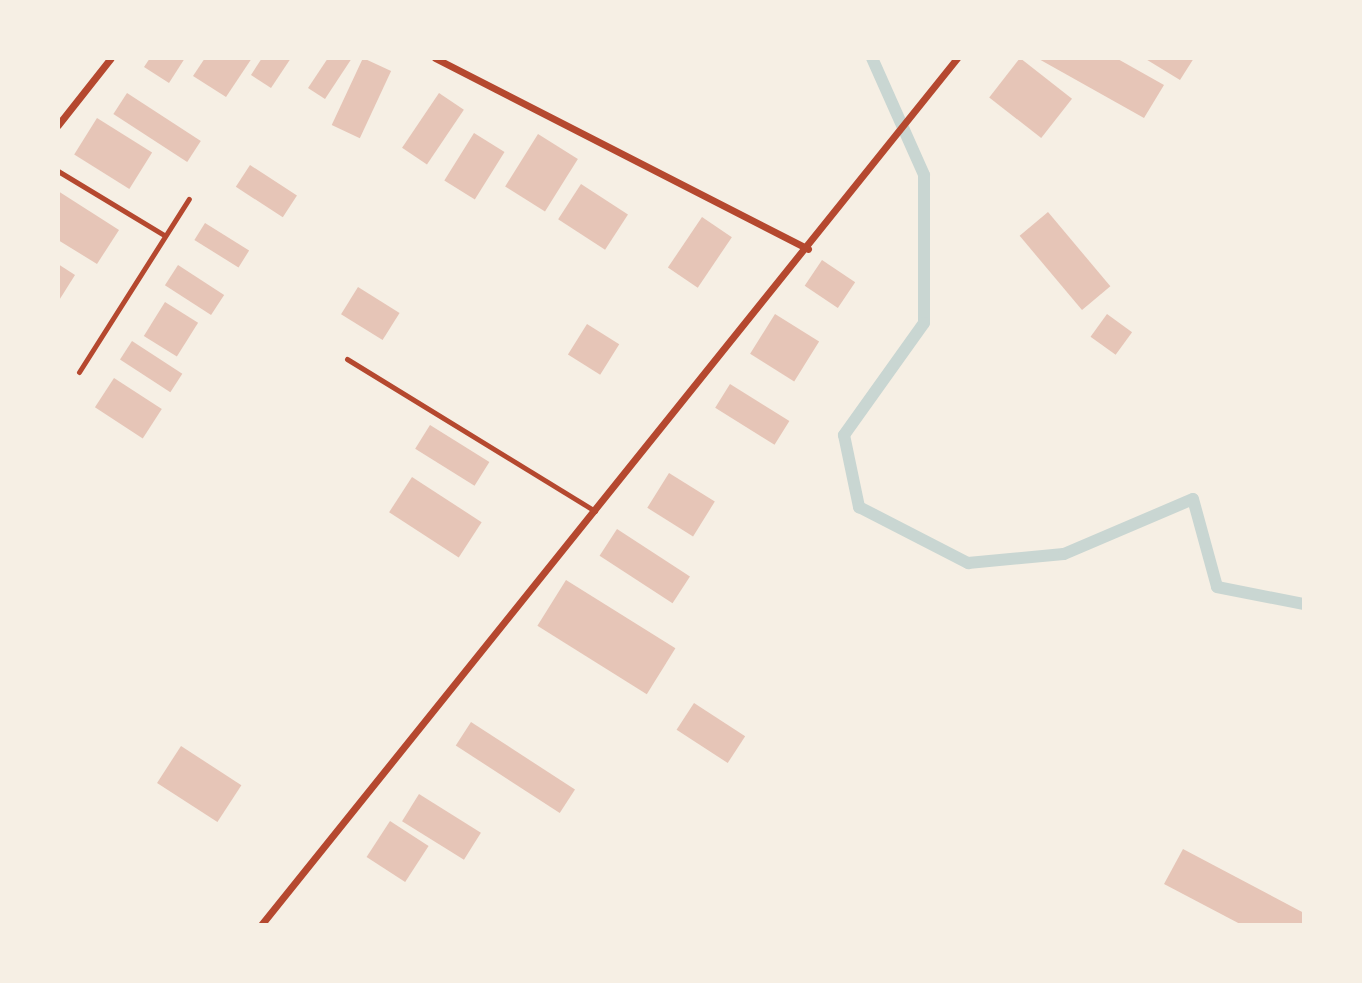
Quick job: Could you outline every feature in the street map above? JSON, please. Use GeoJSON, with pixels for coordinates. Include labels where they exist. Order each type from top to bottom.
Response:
{"type":"FeatureCollection","features":[{"type":"Feature","properties":{"kind":"street"},"geometry":{"type":"LineString","coordinates":[[58,125],[111,58]]}},
{"type":"Feature","properties":{"kind":"street"},"geometry":{"type":"LineString","coordinates":[[435,58],[808,249]]}},
{"type":"Feature","properties":{"kind":"street"},"geometry":{"type":"LineString","coordinates":[[261,925],[808,249],[957,58]]}},
{"type":"Feature","properties":{"kind":"lane"},"geometry":{"type":"LineString","coordinates":[[58,171],[164,235]]}},
{"type":"Feature","properties":{"kind":"lane"},"geometry":{"type":"LineString","coordinates":[[79,372],[164,235],[189,200]]}},
{"type":"Feature","properties":{"kind":"lane"},"geometry":{"type":"LineString","coordinates":[[347,359],[596,511]]}},
{"type":"Feature","properties":{"kind":"building"},"geometry":{"type":"Polygon","coordinates":[[[150,58],[185,58],[169,83],[144,67],[150,58]]]}},
{"type":"Feature","properties":{"kind":"building"},"geometry":{"type":"Polygon","coordinates":[[[205,58],[252,58],[226,97],[193,76],[205,58]]]}},
{"type":"Feature","properties":{"kind":"building"},"geometry":{"type":"Polygon","coordinates":[[[262,58],[291,58],[271,88],[251,75],[262,58]]]}},
{"type":"Feature","properties":{"kind":"building"},"geometry":{"type":"Polygon","coordinates":[[[328,58],[352,58],[325,99],[308,88],[328,58]]]}},
{"type":"Feature","properties":{"kind":"building"},"geometry":{"type":"Polygon","coordinates":[[[363,58],[391,71],[360,138],[332,125],[363,58]]]}},
{"type":"Feature","properties":{"kind":"building"},"geometry":{"type":"Polygon","coordinates":[[[1020,58],[1072,99],[1041,138],[989,97],[1020,58]]]}},
{"type":"Feature","properties":{"kind":"building"},"geometry":{"type":"Polygon","coordinates":[[[1037,58],[1116,58],[1164,85],[1144,118],[1037,58]]]}},
{"type":"Feature","properties":{"kind":"building"},"geometry":{"type":"Polygon","coordinates":[[[1144,58],[1194,58],[1180,80],[1144,58]]]}},
{"type":"Feature","properties":{"kind":"building"},"geometry":{"type":"Polygon","coordinates":[[[127,93],[201,141],[187,162],[113,114],[127,93]]]}},
{"type":"Feature","properties":{"kind":"building"},"geometry":{"type":"Polygon","coordinates":[[[439,93],[464,110],[427,164],[402,148],[439,93]]]}},
{"type":"Feature","properties":{"kind":"building"},"geometry":{"type":"Polygon","coordinates":[[[97,118],[152,152],[129,189],[74,154],[97,118]]]}},
{"type":"Feature","properties":{"kind":"building"},"geometry":{"type":"Polygon","coordinates":[[[474,133],[505,152],[475,200],[444,180],[474,133]]]}},
{"type":"Feature","properties":{"kind":"building"},"geometry":{"type":"Polygon","coordinates":[[[538,134],[578,159],[545,211],[505,187],[538,134]]]}},
{"type":"Feature","properties":{"kind":"building"},"geometry":{"type":"Polygon","coordinates":[[[250,165],[297,195],[283,217],[236,187],[250,165]]]}},
{"type":"Feature","properties":{"kind":"building"},"geometry":{"type":"Polygon","coordinates":[[[581,184],[628,214],[605,250],[558,219],[581,184]]]}},
{"type":"Feature","properties":{"kind":"building"},"geometry":{"type":"Polygon","coordinates":[[[58,191],[119,230],[97,264],[58,240],[58,191]]]}},
{"type":"Feature","properties":{"kind":"building"},"geometry":{"type":"Polygon","coordinates":[[[1048,212],[1110,286],[1082,310],[1020,236],[1048,212]]]}},
{"type":"Feature","properties":{"kind":"building"},"geometry":{"type":"Polygon","coordinates":[[[702,217],[732,237],[698,288],[668,268],[702,217]]]}},
{"type":"Feature","properties":{"kind":"building"},"geometry":{"type":"Polygon","coordinates":[[[205,223],[249,251],[239,268],[194,240],[205,223]]]}},
{"type":"Feature","properties":{"kind":"building"},"geometry":{"type":"Polygon","coordinates":[[[822,260],[855,282],[838,308],[805,286],[822,260]]]}},
{"type":"Feature","properties":{"kind":"building"},"geometry":{"type":"Polygon","coordinates":[[[58,264],[75,275],[58,302],[58,264]]]}},
{"type":"Feature","properties":{"kind":"building"},"geometry":{"type":"Polygon","coordinates":[[[178,265],[224,295],[211,315],[165,285],[178,265]]]}},
{"type":"Feature","properties":{"kind":"building"},"geometry":{"type":"Polygon","coordinates":[[[358,287],[400,313],[383,340],[341,314],[358,287]]]}},
{"type":"Feature","properties":{"kind":"building"},"geometry":{"type":"Polygon","coordinates":[[[165,302],[198,323],[177,357],[144,336],[165,302]]]}},
{"type":"Feature","properties":{"kind":"building"},"geometry":{"type":"Polygon","coordinates":[[[775,314],[819,342],[794,381],[750,354],[775,314]]]}},
{"type":"Feature","properties":{"kind":"building"},"geometry":{"type":"Polygon","coordinates":[[[1107,314],[1132,332],[1116,355],[1091,337],[1107,314]]]}},
{"type":"Feature","properties":{"kind":"building"},"geometry":{"type":"Polygon","coordinates":[[[587,324],[619,344],[600,375],[568,355],[587,324]]]}},
{"type":"Feature","properties":{"kind":"building"},"geometry":{"type":"Polygon","coordinates":[[[132,341],[182,374],[170,392],[120,359],[132,341]]]}},
{"type":"Feature","properties":{"kind":"building"},"geometry":{"type":"Polygon","coordinates":[[[114,378],[162,409],[143,438],[95,407],[114,378]]]}},
{"type":"Feature","properties":{"kind":"building"},"geometry":{"type":"Polygon","coordinates":[[[730,384],[789,421],[775,445],[715,408],[730,384]]]}},
{"type":"Feature","properties":{"kind":"building"},"geometry":{"type":"Polygon","coordinates":[[[430,425],[489,462],[475,486],[415,449],[430,425]]]}},
{"type":"Feature","properties":{"kind":"building"},"geometry":{"type":"Polygon","coordinates":[[[669,473],[715,502],[693,536],[647,508],[669,473]]]}},
{"type":"Feature","properties":{"kind":"building"},"geometry":{"type":"Polygon","coordinates":[[[412,477],[482,522],[459,557],[389,512],[412,477]]]}},
{"type":"Feature","properties":{"kind":"building"},"geometry":{"type":"Polygon","coordinates":[[[617,529],[690,576],[673,603],[600,556],[617,529]]]}},
{"type":"Feature","properties":{"kind":"building"},"geometry":{"type":"Polygon","coordinates":[[[566,580],[675,648],[647,694],[537,626],[566,580]]]}},
{"type":"Feature","properties":{"kind":"building"},"geometry":{"type":"Polygon","coordinates":[[[694,703],[745,736],[728,763],[677,730],[694,703]]]}},
{"type":"Feature","properties":{"kind":"building"},"geometry":{"type":"Polygon","coordinates":[[[471,722],[575,790],[560,813],[456,745],[471,722]]]}},
{"type":"Feature","properties":{"kind":"building"},"geometry":{"type":"Polygon","coordinates":[[[181,746],[241,785],[217,822],[157,783],[181,746]]]}},
{"type":"Feature","properties":{"kind":"building"},"geometry":{"type":"Polygon","coordinates":[[[419,794],[481,833],[464,860],[402,821],[419,794]]]}},
{"type":"Feature","properties":{"kind":"building"},"geometry":{"type":"Polygon","coordinates":[[[390,821],[429,846],[405,882],[367,857],[390,821]]]}},
{"type":"Feature","properties":{"kind":"building"},"geometry":{"type":"Polygon","coordinates":[[[1183,849],[1304,913],[1304,925],[1242,925],[1164,884],[1183,849]]]}},
{"type":"Feature","properties":{"kind":"waterway"},"geometry":{"type":"LineString","coordinates":[[872,58],[924,175],[924,323],[844,435],[859,507],[968,563],[1064,554],[1193,499],[1217,587],[1304,604]]}}]}
